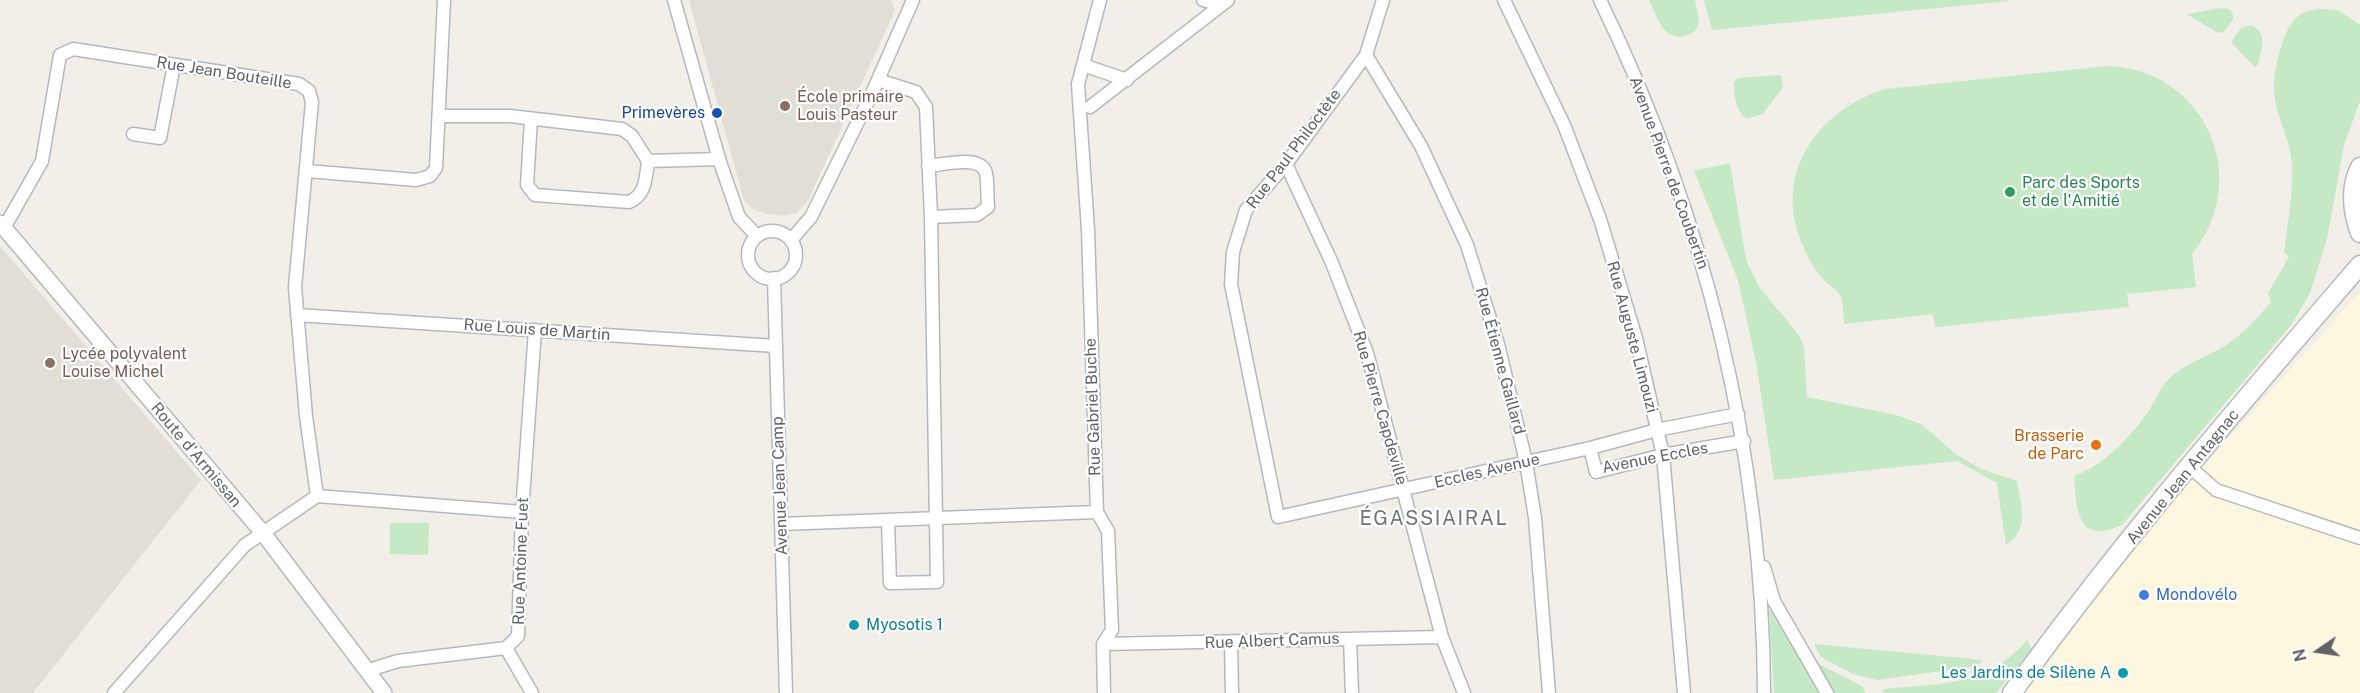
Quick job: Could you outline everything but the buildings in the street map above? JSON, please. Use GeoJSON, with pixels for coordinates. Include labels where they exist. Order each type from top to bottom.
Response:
{"type":"FeatureCollection","features":[{"type":"Feature","properties":{"kind":"main road"},"geometry":{"type":"LineString","coordinates":[[2360,167],[2352,191],[2353,212],[2360,233]]}},
{"type":"Feature","properties":{"kind":"main road","name":"Avenue Jean Antagnac"},"geometry":{"type":"LineString","coordinates":[[2014,691],[2050,640],[2190,467],[2360,265]]}},
{"type":"Feature","properties":{"kind":"street"},"geometry":{"type":"LineString","coordinates":[[307,171],[416,180],[430,176],[436,168],[441,116],[444,0]]}},
{"type":"Feature","properties":{"kind":"street"},"geometry":{"type":"LineString","coordinates":[[674,0],[719,159],[739,217],[758,236]]}},
{"type":"Feature","properties":{"kind":"street"},"geometry":{"type":"LineString","coordinates":[[791,240],[812,217],[878,81],[913,0]]}},
{"type":"Feature","properties":{"kind":"street","name":"Rue Gabriel Buche"},"geometry":{"type":"LineString","coordinates":[[1100,0],[1077,84],[1088,230],[1097,513],[1108,531],[1112,630],[1103,644],[1104,693]]}},
{"type":"Feature","properties":{"kind":"street"},"geometry":{"type":"LineString","coordinates":[[1203,0],[1224,3]]}},
{"type":"Feature","properties":{"kind":"street","name":"Rue Paul Philoctète"},"geometry":{"type":"LineString","coordinates":[[1278,517],[1231,284],[1233,252],[1246,210],[1286,164],[1366,55],[1383,0]]}},
{"type":"Feature","properties":{"kind":"street","name":"Rue Auguste Limouzi"},"geometry":{"type":"LineString","coordinates":[[1504,0],[1564,124],[1600,219],[1636,338],[1663,456],[1684,693]]}},
{"type":"Feature","properties":{"kind":"street","name":"Avenue Pierre de Coubertin"},"geometry":{"type":"LineString","coordinates":[[1600,0],[1648,106],[1701,255],[1744,441],[1763,603],[1764,693]]}},
{"type":"Feature","properties":{"kind":"street"},"geometry":{"type":"LineString","coordinates":[[1090,107],[1224,3]]}},
{"type":"Feature","properties":{"kind":"street","name":"Rue Jean Bouteille"},"geometry":{"type":"LineString","coordinates":[[2,226],[42,161],[60,55],[73,49],[299,84],[309,91],[312,102],[295,287],[306,416],[317,496]]}},
{"type":"Feature","properties":{"kind":"street","name":"Rue Étienne Gaillard"},"geometry":{"type":"LineString","coordinates":[[1366,55],[1421,146],[1467,245],[1498,344],[1526,462],[1535,518],[1549,693]]}},
{"type":"Feature","properties":{"kind":"street"},"geometry":{"type":"LineString","coordinates":[[132,134],[160,138],[174,64]]}},
{"type":"Feature","properties":{"kind":"street"},"geometry":{"type":"LineString","coordinates":[[1083,65],[1126,80]]}},
{"type":"Feature","properties":{"kind":"street"},"geometry":{"type":"LineString","coordinates":[[878,81],[916,92],[923,99],[931,217],[937,582],[890,583],[888,521]]}},
{"type":"Feature","properties":{"kind":"street"},"geometry":{"type":"LineString","coordinates":[[441,116],[531,119],[622,129],[632,136],[648,161],[645,186],[638,198],[629,202],[534,195],[527,185],[531,119]]}},
{"type":"Feature","properties":{"kind":"street"},"geometry":{"type":"LineString","coordinates":[[648,161],[719,159]]}},
{"type":"Feature","properties":{"kind":"street"},"geometry":{"type":"LineString","coordinates":[[928,166],[971,162],[980,165],[986,172],[988,207],[977,215],[931,217]]}},
{"type":"Feature","properties":{"kind":"street","name":"Rue Pierre Capdeville"},"geometry":{"type":"LineString","coordinates":[[1286,164],[1332,263],[1368,353],[1442,637],[1464,693]]}},
{"type":"Feature","properties":{"kind":"street","name":"Route d'Armissan"},"geometry":{"type":"LineString","coordinates":[[2,226],[263,533],[369,670],[384,693]]}},
{"type":"Feature","properties":{"kind":"street"},"geometry":{"type":"LineString","coordinates":[[764,232],[779,232],[791,240],[796,254],[792,268],[781,277],[759,275],[750,263],[749,248],[758,236],[764,232]]}},
{"type":"Feature","properties":{"kind":"street","name":"Avenue Jean Camp"},"geometry":{"type":"LineString","coordinates":[[774,278],[786,693]]}},
{"type":"Feature","properties":{"kind":"street","name":"Rue Louis de Martin"},"geometry":{"type":"LineString","coordinates":[[297,315],[776,346]]}},
{"type":"Feature","properties":{"kind":"street","name":"Rue Antoine Fuet"},"geometry":{"type":"LineString","coordinates":[[369,670],[398,661],[506,648],[518,636],[522,512],[535,330]]}},
{"type":"Feature","properties":{"kind":"street","name":"Avenue Eccles"},"geometry":{"type":"LineString","coordinates":[[1738,414],[1657,430],[1590,448],[1596,471],[1744,441]]}},
{"type":"Feature","properties":{"kind":"street","name":"Eccles Avenue"},"geometry":{"type":"LineString","coordinates":[[1278,517],[1590,448]]}},
{"type":"Feature","properties":{"kind":"street"},"geometry":{"type":"LineString","coordinates":[[2190,467],[2216,490],[2360,538]]}},
{"type":"Feature","properties":{"kind":"street"},"geometry":{"type":"LineString","coordinates":[[114,693],[245,545],[317,496],[522,512]]}},
{"type":"Feature","properties":{"kind":"street"},"geometry":{"type":"LineString","coordinates":[[781,524],[1097,513]]}},
{"type":"Feature","properties":{"kind":"street","name":"Avenue Pierre de Coubertin"},"geometry":{"type":"LineString","coordinates":[[1753,529],[1774,601],[1827,693]]}},
{"type":"Feature","properties":{"kind":"street","name":"Rue Albert Camus"},"geometry":{"type":"LineString","coordinates":[[1103,644],[1442,637]]}},
{"type":"Feature","properties":{"kind":"street"},"geometry":{"type":"LineString","coordinates":[[1350,639],[1352,693]]}},
{"type":"Feature","properties":{"kind":"street"},"geometry":{"type":"LineString","coordinates":[[1231,642],[1232,693]]}},
{"type":"Feature","properties":{"kind":"street"},"geometry":{"type":"LineString","coordinates":[[506,648],[532,693]]}},
{"type":"Feature","properties":{"kind":"shaded area","name":"École primaire Louis Pasteur"},"geometry":{"type":"Polygon","coordinates":[[[689,0],[891,0],[895,10],[808,201],[797,213],[783,216],[768,214],[754,210],[744,201],[689,0]]]}},
{"type":"Feature","properties":{"kind":"shaded area","name":"Lycée polyvalent Louise Michel"},"geometry":{"type":"Polygon","coordinates":[[[0,246],[201,480],[33,693],[0,693],[0,246]]]}},
{"type":"Feature","properties":{"kind":"shaded area"},"geometry":{"type":"Polygon","coordinates":[[[2360,292],[2360,693],[2021,693],[2156,519],[2360,292]]]}},
{"type":"Feature","properties":{"kind":"green space"},"geometry":{"type":"Polygon","coordinates":[[[1649,0],[1695,0],[1699,22],[1695,31],[1685,36],[1670,35],[1660,24],[1649,0]]]}},
{"type":"Feature","properties":{"kind":"green space"},"geometry":{"type":"Polygon","coordinates":[[[1704,0],[2009,0],[2009,1],[1712,30],[1704,0]]]}},
{"type":"Feature","properties":{"kind":"green space"},"geometry":{"type":"Polygon","coordinates":[[[2221,8],[2229,9],[2233,14],[2233,20],[2223,32],[2218,33],[2187,14],[2221,8]]]}},
{"type":"Feature","properties":{"kind":"green space"},"geometry":{"type":"Polygon","coordinates":[[[2322,9],[2338,10],[2360,25],[2360,101],[2344,145],[2327,239],[2310,293],[2292,324],[2122,525],[2096,531],[2087,527],[2078,512],[2074,476],[2096,465],[2126,440],[2172,376],[2228,344],[2246,329],[2271,302],[2268,293],[2289,257],[2284,252],[2292,176],[2289,146],[2275,100],[2275,73],[2283,40],[2292,23],[2303,13],[2322,9]]]}},
{"type":"Feature","properties":{"kind":"green space"},"geometry":{"type":"Polygon","coordinates":[[[2251,25],[2262,37],[2262,48],[2258,65],[2255,67],[2231,42],[2241,28],[2251,25]]]}},
{"type":"Feature","properties":{"kind":"green space"},"geometry":{"type":"Polygon","coordinates":[[[2107,66],[2141,72],[2170,86],[2193,107],[2210,133],[2218,162],[2219,193],[2210,225],[2192,254],[2196,287],[2127,294],[2129,307],[1935,327],[1933,314],[1844,324],[1841,296],[1821,277],[1812,264],[1803,246],[1795,220],[1793,194],[1797,170],[1807,148],[1821,129],[1840,112],[1886,89],[2107,66]]]}},
{"type":"Feature","properties":{"kind":"green space"},"geometry":{"type":"Polygon","coordinates":[[[1781,75],[1783,87],[1763,114],[1746,119],[1737,107],[1734,82],[1738,78],[1781,75]]]}},
{"type":"Feature","properties":{"kind":"green space"},"geometry":{"type":"Polygon","coordinates":[[[1730,163],[1746,260],[1759,287],[1799,335],[1804,347],[1807,397],[1896,415],[1921,424],[1957,455],[1981,469],[2017,481],[2022,508],[2021,524],[2014,539],[2006,545],[1997,483],[1957,461],[1774,480],[1756,362],[1738,280],[1694,171],[1730,163]]]}},
{"type":"Feature","properties":{"kind":"green space"},"geometry":{"type":"Polygon","coordinates":[[[390,523],[429,523],[428,555],[390,554],[390,523]]]}},
{"type":"Feature","properties":{"kind":"green space"},"geometry":{"type":"Polygon","coordinates":[[[1769,608],[1822,693],[1774,693],[1769,608]]]}},
{"type":"Feature","properties":{"kind":"green space"},"geometry":{"type":"Polygon","coordinates":[[[2027,640],[2032,649],[1996,693],[1882,693],[1884,689],[1944,684],[1979,675],[2011,656],[2027,640]]]}},
{"type":"Feature","properties":{"kind":"green space"},"geometry":{"type":"Polygon","coordinates":[[[1814,644],[1983,660],[1977,666],[1877,680],[1853,674],[1821,657],[1814,644]]]}},
{"type":"Feature","properties":{"kind":"green space"},"geometry":{"type":"Polygon","coordinates":[[[1815,662],[1862,686],[1866,693],[1834,693],[1815,662]]]}},
{"type":"Feature","properties":{"kind":"place","name":"École primaire Louis Pasteur"},"geometry":{"type":"Point","coordinates":[785,106]}},
{"type":"Feature","properties":{"kind":"place","name":"Primevères"},"geometry":{"type":"Point","coordinates":[717,113]}},
{"type":"Feature","properties":{"kind":"place","name":"Parc des Sports et de l'Amitié"},"geometry":{"type":"Point","coordinates":[2010,192]}},
{"type":"Feature","properties":{"kind":"place","name":"Lycée polyvalent Louise Michel"},"geometry":{"type":"Point","coordinates":[50,363]}},
{"type":"Feature","properties":{"kind":"place","name":"Brasserie de Parc"},"geometry":{"type":"Point","coordinates":[2096,445]}},
{"type":"Feature","properties":{"kind":"place","name":"Mondovélo"},"geometry":{"type":"Point","coordinates":[2144,595]}},
{"type":"Feature","properties":{"kind":"place","name":"Myosotis 1"},"geometry":{"type":"Point","coordinates":[854,625]}},
{"type":"Feature","properties":{"kind":"place","name":"Les Jardins de Silène A"},"geometry":{"type":"Point","coordinates":[2123,673]}},
{"type":"Feature","properties":{"kind":"district","name":"ÉGASSIAIRAL"},"geometry":{"type":"Point","coordinates":[1434,519]}}]}
